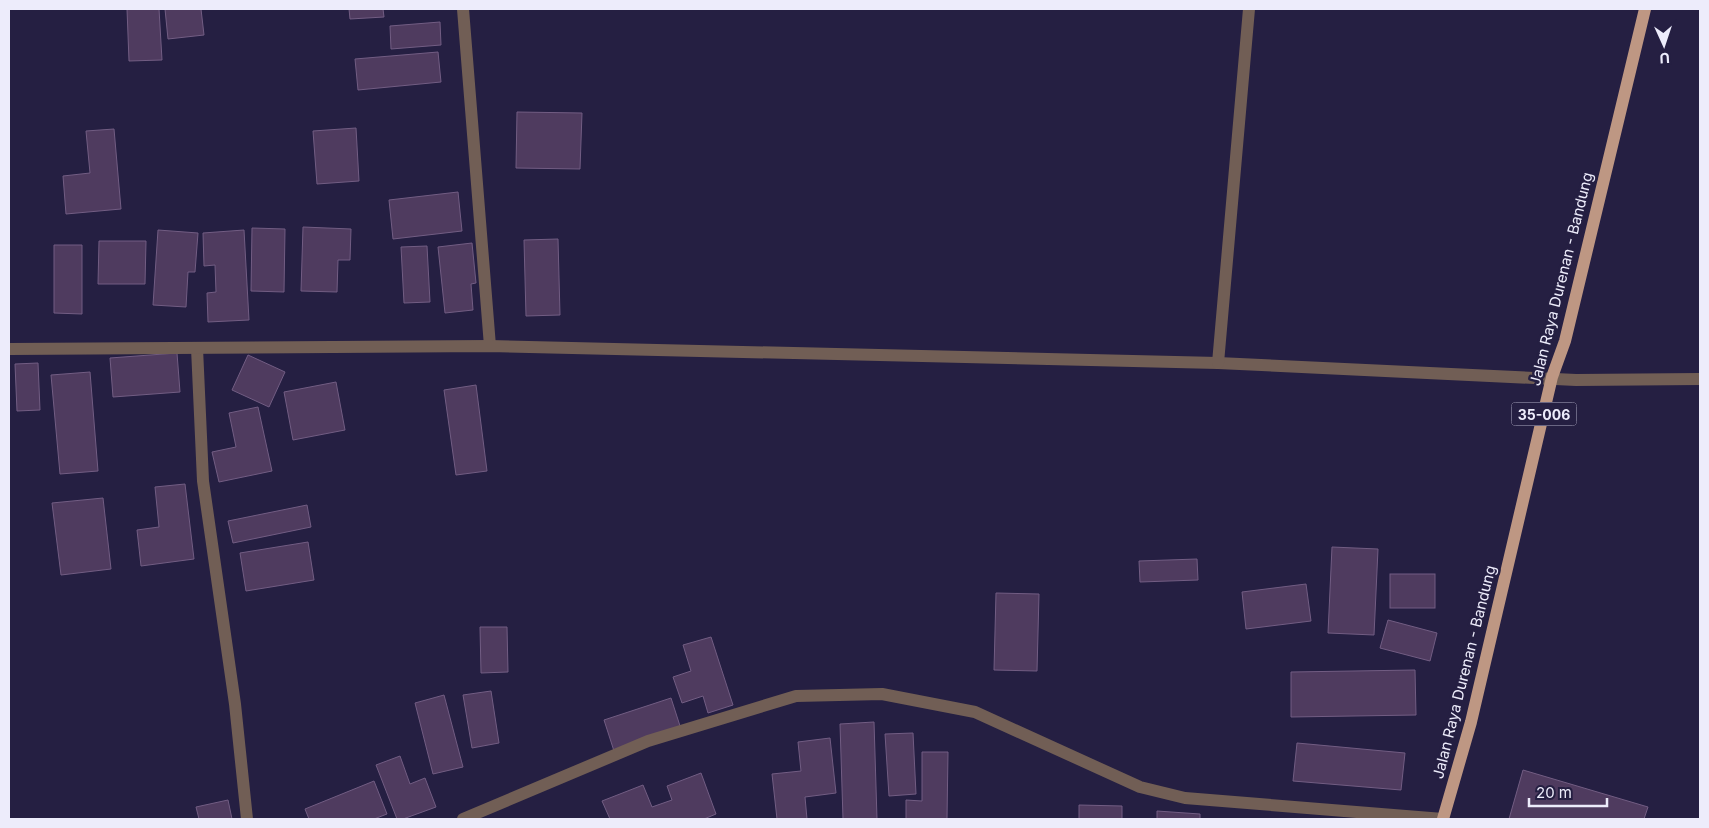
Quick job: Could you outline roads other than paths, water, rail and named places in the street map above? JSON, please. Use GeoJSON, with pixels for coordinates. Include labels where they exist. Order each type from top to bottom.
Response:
{"type":"FeatureCollection","features":[{"type":"Feature","properties":{"kind":"main road","name":"Jalan Raya Durenan - Bandung"},"geometry":{"type":"LineString","coordinates":[[1443,819],[1471,722],[1552,377],[1564,341],[1644,9]]}},
{"type":"Feature","properties":{"kind":"street"},"geometry":{"type":"LineString","coordinates":[[463,9],[490,346]]}},
{"type":"Feature","properties":{"kind":"street"},"geometry":{"type":"LineString","coordinates":[[1218,363],[1249,9]]}},
{"type":"Feature","properties":{"kind":"street"},"geometry":{"type":"LineString","coordinates":[[9,349],[490,346],[1218,363],[1552,377],[1576,380],[1700,379]]}},
{"type":"Feature","properties":{"kind":"street"},"geometry":{"type":"LineString","coordinates":[[197,348],[203,481],[235,704],[247,819]]}},
{"type":"Feature","properties":{"kind":"street"},"geometry":{"type":"LineString","coordinates":[[463,819],[648,741],[796,696],[882,694],[975,712],[1140,787],[1185,798],[1443,819]]}}]}
